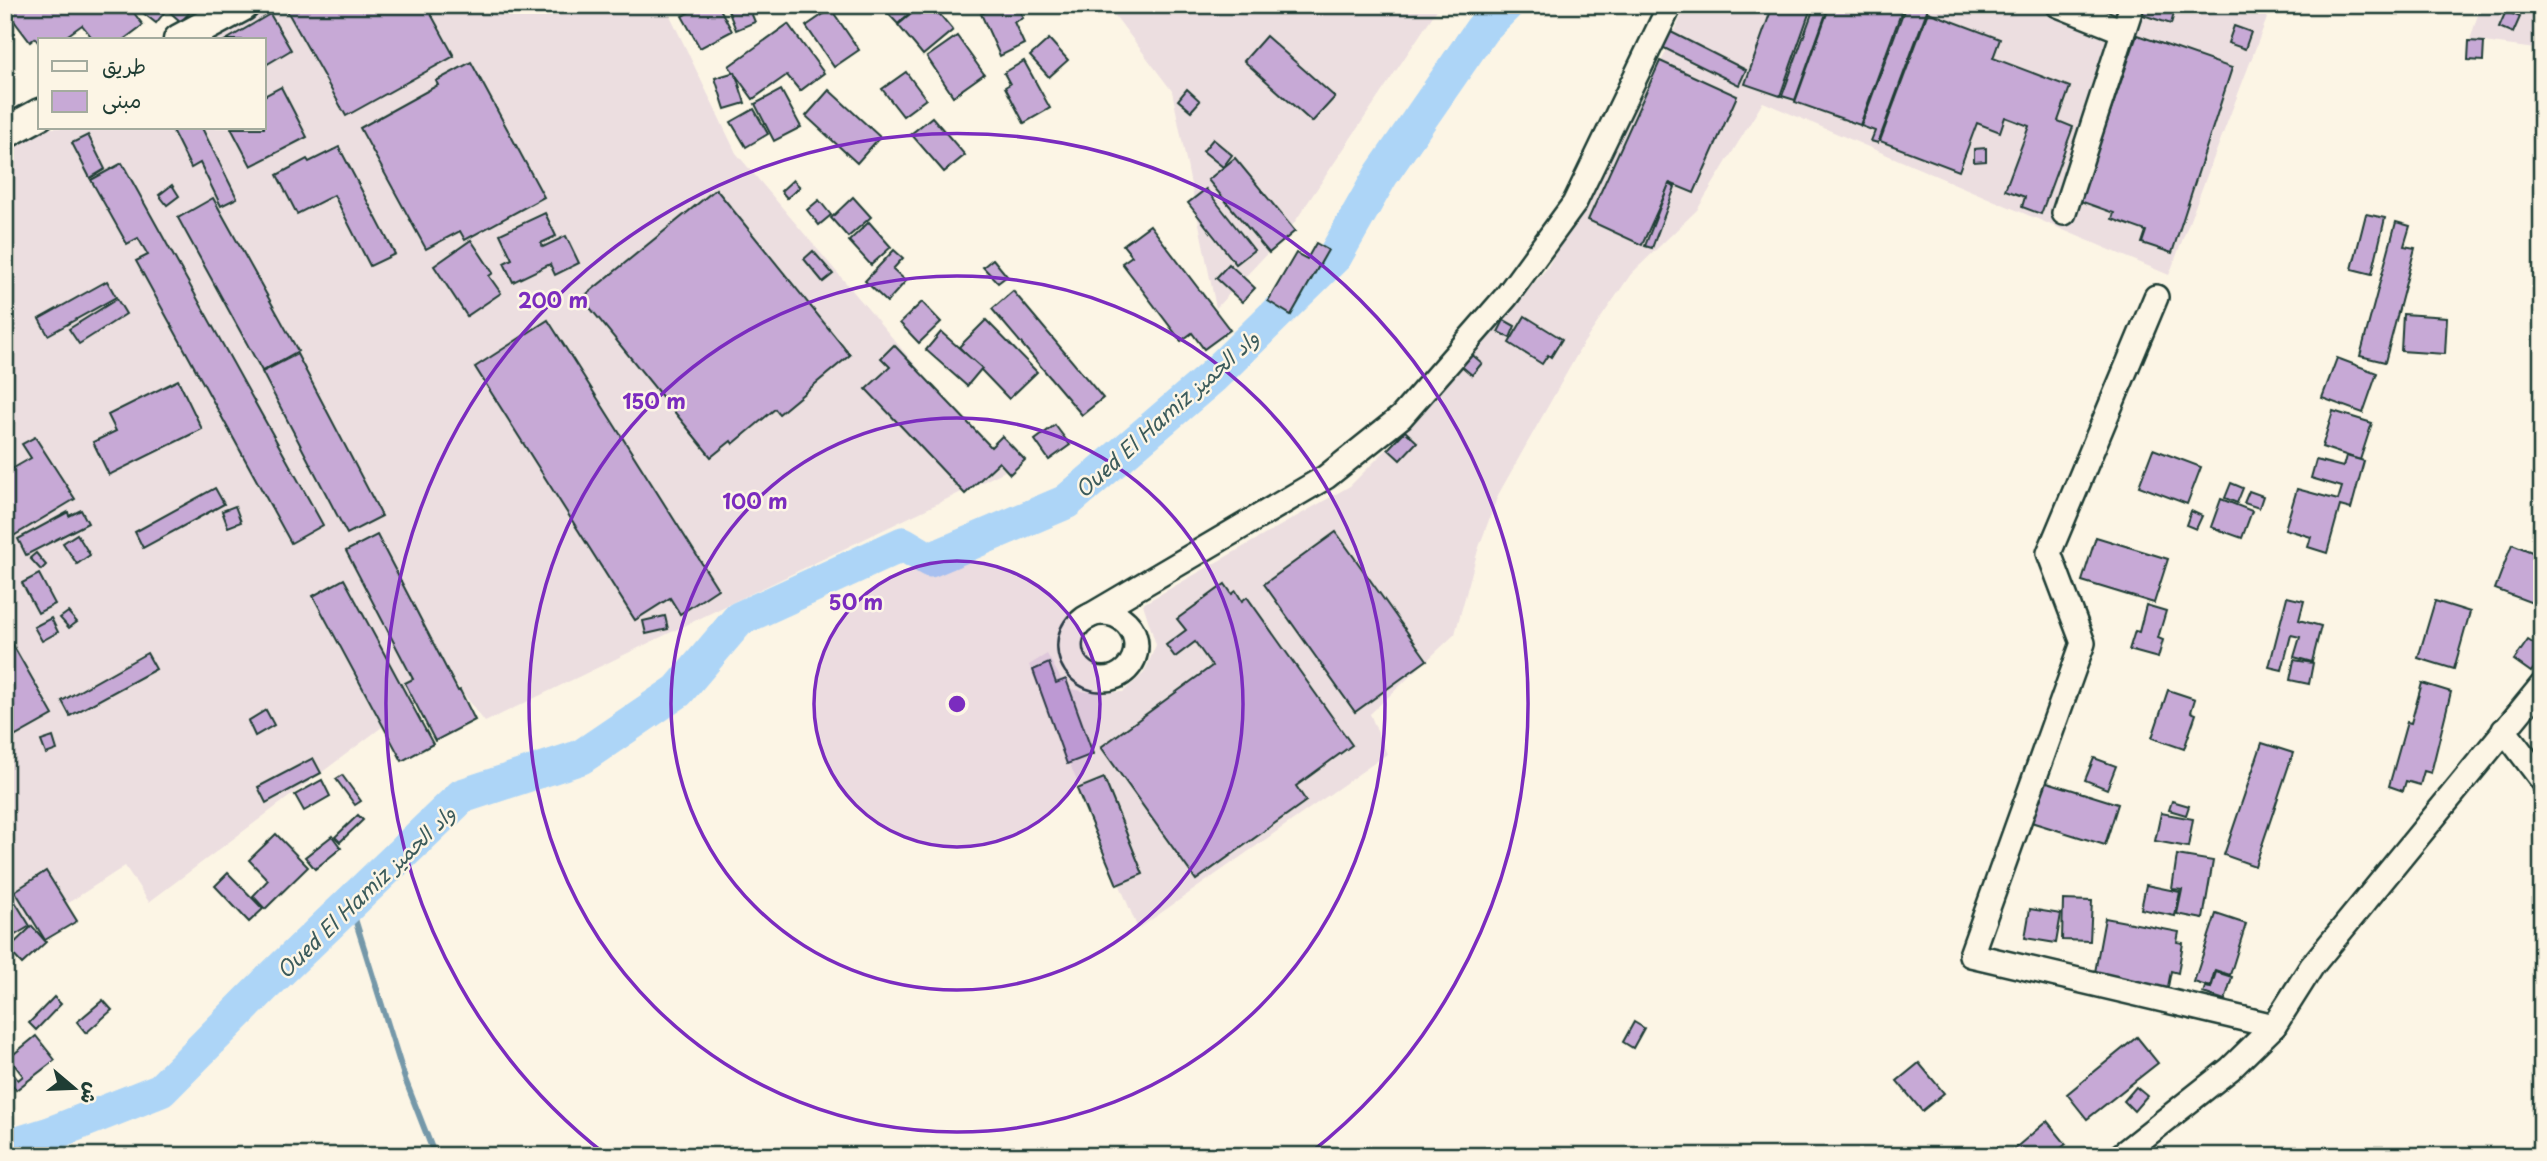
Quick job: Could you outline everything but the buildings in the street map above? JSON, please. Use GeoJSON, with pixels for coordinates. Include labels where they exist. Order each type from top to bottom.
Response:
{"type":"FeatureCollection","features":[{"type":"Feature","properties":{"kind":"main road"},"geometry":{"type":"LineString","coordinates":[[183,38],[244,5]]}},
{"type":"Feature","properties":{"kind":"main road"},"geometry":{"type":"LineString","coordinates":[[5,133],[38,115]]}},
{"type":"Feature","properties":{"kind":"street"},"geometry":{"type":"LineString","coordinates":[[1088,617],[1326,477],[1401,416],[1506,298],[1574,204],[1670,5]]}},
{"type":"Feature","properties":{"kind":"street"},"geometry":{"type":"LineString","coordinates":[[2058,5],[2123,31]]}},
{"type":"Feature","properties":{"kind":"street"},"geometry":{"type":"LineString","coordinates":[[2064,213],[2132,5]]}},
{"type":"Feature","properties":{"kind":"street"},"geometry":{"type":"LineString","coordinates":[[2156,297],[2049,553],[2083,643],[1971,955],[2274,1026]]}},
{"type":"Feature","properties":{"kind":"street"},"geometry":{"type":"LineString","coordinates":[[2120,1156],[2230,1069],[2274,1026],[2312,967],[2542,685]]}},
{"type":"Feature","properties":{"kind":"street"},"geometry":{"type":"LineString","coordinates":[[2504,730],[2542,780]]}},
{"type":"Feature","properties":{"kind":"shaded area"},"geometry":{"type":"Polygon","coordinates":[[[272,5],[665,5],[736,153],[1005,471],[485,722],[450,676],[149,902],[125,866],[5,944],[5,152],[46,130],[266,130],[266,38],[212,38],[272,5]]]}},
{"type":"Feature","properties":{"kind":"shaded area"},"geometry":{"type":"Polygon","coordinates":[[[1107,5],[1440,5],[1290,229],[1216,308],[1172,91],[1107,5]]]}},
{"type":"Feature","properties":{"kind":"shaded area"},"geometry":{"type":"Polygon","coordinates":[[[1686,5],[2272,5],[2169,275],[1763,102],[1697,210],[1631,274],[1583,344],[1498,495],[1478,550],[1455,634],[1370,714],[1387,754],[1138,929],[1029,665],[1047,654],[1066,688],[1087,692],[1123,692],[1144,673],[1156,645],[1143,604],[1350,486],[1422,414],[1547,268],[1664,56],[1686,5]]]}},
{"type":"Feature","properties":{"kind":"shaded area"},"geometry":{"type":"Polygon","coordinates":[[[2481,5],[2542,5],[2542,50],[2470,40],[2481,5]]]}},
{"type":"Feature","properties":{"kind":"waterway","name":"Oued El Hamiz واد الحميز"},"geometry":{"type":"LineString","coordinates":[[5,1148],[50,1134],[161,1090],[266,984],[462,796],[581,757],[678,691],[739,619],[903,544],[930,560],[1066,502],[1212,377],[1335,256],[1381,175],[1482,29],[1506,5]]}},
{"type":"Feature","properties":{"kind":"waterway"},"geometry":{"type":"LineString","coordinates":[[350,903],[405,1079],[435,1156]]}}]}
